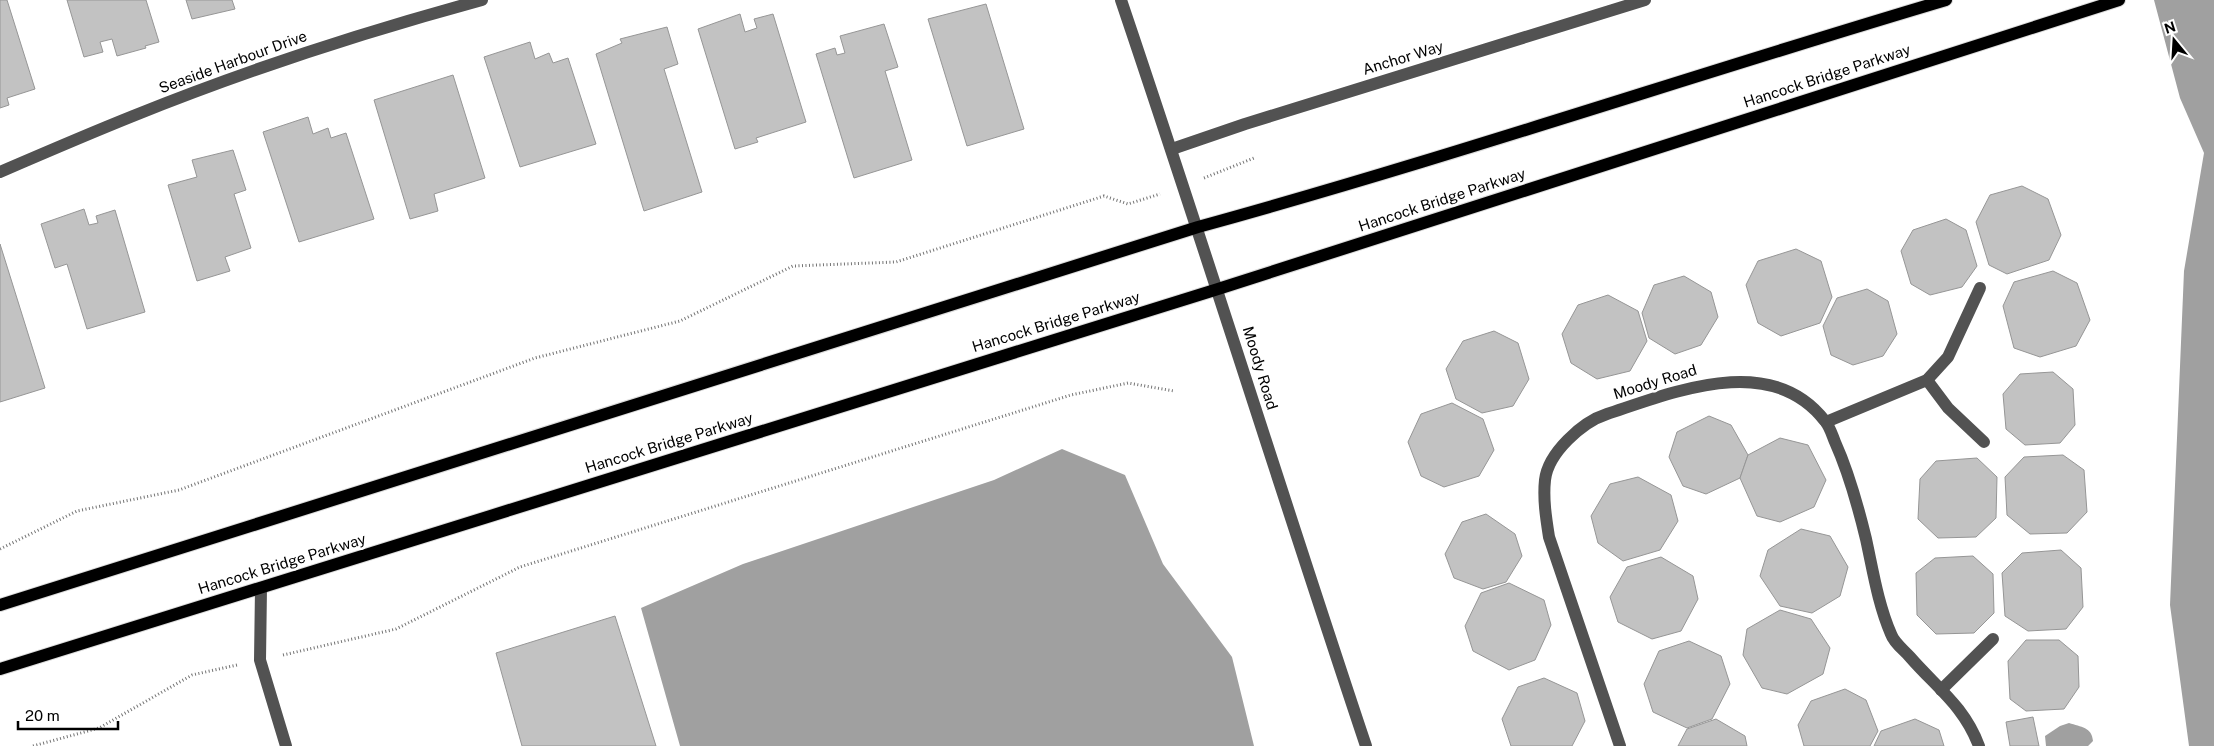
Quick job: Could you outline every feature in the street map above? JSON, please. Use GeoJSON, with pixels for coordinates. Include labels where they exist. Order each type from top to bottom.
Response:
{"type":"FeatureCollection","features":[{"type":"Feature","properties":{"kind":"main road"},"geometry":{"type":"LineString","coordinates":[[0,605],[1198,227],[1307,198],[1749,59],[1946,0]]}},
{"type":"Feature","properties":{"kind":"main road","name":"Hancock Bridge Parkway"},"geometry":{"type":"LineString","coordinates":[[0,669],[1218,289],[2119,0]]}},
{"type":"Feature","properties":{"kind":"street","name":"Seaside Harbour Drive"},"geometry":{"type":"LineString","coordinates":[[0,172],[133,115],[219,83],[388,26],[482,0]]}},
{"type":"Feature","properties":{"kind":"street","name":"Moody Road"},"geometry":{"type":"LineString","coordinates":[[1121,0],[1198,227],[1294,529],[1366,746]]}},
{"type":"Feature","properties":{"kind":"street","name":"Anchor Way"},"geometry":{"type":"LineString","coordinates":[[1172,149],[1245,124],[1645,0]]}},
{"type":"Feature","properties":{"kind":"street"},"geometry":{"type":"LineString","coordinates":[[1826,422],[1927,380],[1948,357],[1980,288]]}},
{"type":"Feature","properties":{"kind":"street"},"geometry":{"type":"LineString","coordinates":[[1927,380],[1948,408],[1984,442]]}},
{"type":"Feature","properties":{"kind":"street","name":"Moody Road"},"geometry":{"type":"LineString","coordinates":[[1620,746],[1549,537],[1544,506],[1545,478],[1556,455],[1572,434],[1600,416],[1678,390],[1712,382],[1751,382],[1779,388],[1805,402],[1826,422],[1846,465],[1879,601],[1892,637],[1971,725],[1979,746]]}},
{"type":"Feature","properties":{"kind":"street"},"geometry":{"type":"LineString","coordinates":[[261,588],[260,660],[286,746]]}},
{"type":"Feature","properties":{"kind":"street"},"geometry":{"type":"LineString","coordinates":[[1941,690],[1993,638]]}},
{"type":"Feature","properties":{"kind":"path"},"geometry":{"type":"LineString","coordinates":[[0,549],[77,511],[179,490],[535,358],[680,321],[792,266],[896,262],[1104,196],[1128,204],[1184,186],[1254,158]]}},
{"type":"Feature","properties":{"kind":"path"},"geometry":{"type":"LineString","coordinates":[[33,746],[99,728],[192,675],[396,630],[520,567],[1071,396],[1128,383],[1174,391]]}},
{"type":"Feature","properties":{"kind":"shaded area"},"geometry":{"type":"Polygon","coordinates":[[[2154,0],[2214,0],[2214,746],[2189,746],[2170,605],[2184,271],[2204,153],[2180,98],[2154,0]]]}},
{"type":"Feature","properties":{"kind":"shaded area"},"geometry":{"type":"Polygon","coordinates":[[[1062,449],[1125,475],[1163,564],[1232,657],[1254,746],[680,746],[641,608],[743,564],[994,480],[1062,449]]]}},
{"type":"Feature","properties":{"kind":"shaded area"},"geometry":{"type":"Polygon","coordinates":[[[2069,723],[2088,730],[2093,741],[2088,746],[2046,746],[2045,736],[2060,726],[2069,723]]]}},
{"type":"Feature","properties":{"kind":"building"},"geometry":{"type":"Polygon","coordinates":[[[0,0],[7,0],[35,89],[7,98],[9,105],[0,108],[0,0]]]}},
{"type":"Feature","properties":{"kind":"building"},"geometry":{"type":"Polygon","coordinates":[[[67,0],[146,0],[159,42],[145,46],[146,48],[117,56],[112,39],[100,42],[103,52],[84,57],[67,0]]]}},
{"type":"Feature","properties":{"kind":"building"},"geometry":{"type":"Polygon","coordinates":[[[186,0],[232,0],[235,9],[192,19],[186,0]]]}},
{"type":"Feature","properties":{"kind":"building"},"geometry":{"type":"Polygon","coordinates":[[[986,4],[1024,129],[967,146],[928,19],[986,4]]]}},
{"type":"Feature","properties":{"kind":"building"},"geometry":{"type":"Polygon","coordinates":[[[740,14],[745,32],[757,28],[754,19],[773,14],[806,122],[756,138],[758,142],[735,149],[698,29],[740,14]]]}},
{"type":"Feature","properties":{"kind":"building"},"geometry":{"type":"Polygon","coordinates":[[[884,24],[898,67],[885,71],[912,160],[854,178],[816,54],[835,48],[837,55],[845,53],[840,36],[884,24]]]}},
{"type":"Feature","properties":{"kind":"building"},"geometry":{"type":"Polygon","coordinates":[[[667,27],[678,64],[664,69],[702,192],[644,211],[596,54],[622,43],[620,39],[667,27]]]}},
{"type":"Feature","properties":{"kind":"building"},"geometry":{"type":"Polygon","coordinates":[[[530,42],[535,59],[549,53],[553,63],[568,58],[596,144],[520,167],[484,57],[530,42]]]}},
{"type":"Feature","properties":{"kind":"building"},"geometry":{"type":"Polygon","coordinates":[[[453,75],[485,178],[434,194],[438,211],[410,219],[374,100],[453,75]]]}},
{"type":"Feature","properties":{"kind":"building"},"geometry":{"type":"Polygon","coordinates":[[[308,117],[313,134],[328,128],[331,138],[346,133],[374,219],[299,242],[263,132],[308,117]]]}},
{"type":"Feature","properties":{"kind":"building"},"geometry":{"type":"Polygon","coordinates":[[[233,150],[246,190],[234,194],[251,248],[225,257],[230,271],[197,281],[168,185],[197,177],[192,160],[233,150]]]}},
{"type":"Feature","properties":{"kind":"building"},"geometry":{"type":"Polygon","coordinates":[[[2022,186],[2048,199],[2061,235],[2049,260],[2007,274],[1989,265],[1976,222],[1990,195],[2022,186]]]}},
{"type":"Feature","properties":{"kind":"building"},"geometry":{"type":"Polygon","coordinates":[[[84,209],[89,225],[98,223],[96,216],[115,210],[145,312],[87,329],[67,264],[55,268],[41,224],[84,209]]]}},
{"type":"Feature","properties":{"kind":"building"},"geometry":{"type":"Polygon","coordinates":[[[1946,219],[1966,230],[1977,266],[1962,287],[1930,295],[1911,284],[1901,251],[1913,230],[1946,219]]]}},
{"type":"Feature","properties":{"kind":"building"},"geometry":{"type":"Polygon","coordinates":[[[0,244],[45,388],[0,402],[0,244]]]}},
{"type":"Feature","properties":{"kind":"building"},"geometry":{"type":"Polygon","coordinates":[[[1796,249],[1821,261],[1832,297],[1820,323],[1781,336],[1758,323],[1746,285],[1758,261],[1796,249]]]}},
{"type":"Feature","properties":{"kind":"building"},"geometry":{"type":"Polygon","coordinates":[[[2053,271],[2077,283],[2090,320],[2076,346],[2040,357],[2014,348],[2003,306],[2014,282],[2053,271]]]}},
{"type":"Feature","properties":{"kind":"building"},"geometry":{"type":"Polygon","coordinates":[[[1684,276],[1711,292],[1718,317],[1701,345],[1675,354],[1649,338],[1642,313],[1654,285],[1684,276]]]}},
{"type":"Feature","properties":{"kind":"building"},"geometry":{"type":"Polygon","coordinates":[[[1867,289],[1888,301],[1897,334],[1883,356],[1853,365],[1831,355],[1823,326],[1837,298],[1867,289]]]}},
{"type":"Feature","properties":{"kind":"building"},"geometry":{"type":"Polygon","coordinates":[[[1608,295],[1638,311],[1647,341],[1630,371],[1597,379],[1571,363],[1562,334],[1578,305],[1608,295]]]}},
{"type":"Feature","properties":{"kind":"building"},"geometry":{"type":"Polygon","coordinates":[[[1494,331],[1518,343],[1529,379],[1513,406],[1482,413],[1456,399],[1446,369],[1463,341],[1494,331]]]}},
{"type":"Feature","properties":{"kind":"building"},"geometry":{"type":"Polygon","coordinates":[[[2053,372],[2073,389],[2075,425],[2060,443],[2025,445],[2006,429],[2003,394],[2020,374],[2053,372]]]}},
{"type":"Feature","properties":{"kind":"building"},"geometry":{"type":"Polygon","coordinates":[[[1452,403],[1483,419],[1494,450],[1479,476],[1444,487],[1421,476],[1408,442],[1421,414],[1452,403]]]}},
{"type":"Feature","properties":{"kind":"building"},"geometry":{"type":"Polygon","coordinates":[[[1709,416],[1731,425],[1748,455],[1740,478],[1706,494],[1683,486],[1669,457],[1677,432],[1709,416]]]}},
{"type":"Feature","properties":{"kind":"building"},"geometry":{"type":"Polygon","coordinates":[[[1780,438],[1808,445],[1826,480],[1814,507],[1780,522],[1757,516],[1740,478],[1748,455],[1780,438]]]}},
{"type":"Feature","properties":{"kind":"building"},"geometry":{"type":"Polygon","coordinates":[[[2063,455],[2084,470],[2087,512],[2067,533],[2030,534],[2007,515],[2005,477],[2024,457],[2063,455]]]}},
{"type":"Feature","properties":{"kind":"building"},"geometry":{"type":"Polygon","coordinates":[[[1977,458],[1997,477],[1996,518],[1976,537],[1938,538],[1918,519],[1920,479],[1936,461],[1977,458]]]}},
{"type":"Feature","properties":{"kind":"building"},"geometry":{"type":"Polygon","coordinates":[[[1638,477],[1671,495],[1678,521],[1660,550],[1623,561],[1598,543],[1591,516],[1610,484],[1638,477]]]}},
{"type":"Feature","properties":{"kind":"building"},"geometry":{"type":"Polygon","coordinates":[[[1486,514],[1515,534],[1522,556],[1506,582],[1483,589],[1454,578],[1445,554],[1462,522],[1486,514]]]}},
{"type":"Feature","properties":{"kind":"building"},"geometry":{"type":"Polygon","coordinates":[[[1801,529],[1830,536],[1848,567],[1840,596],[1812,613],[1780,606],[1760,576],[1768,550],[1801,529]]]}},
{"type":"Feature","properties":{"kind":"building"},"geometry":{"type":"Polygon","coordinates":[[[2061,550],[2081,568],[2083,607],[2066,629],[2028,631],[2005,616],[2002,573],[2022,553],[2061,550]]]}},
{"type":"Feature","properties":{"kind":"building"},"geometry":{"type":"Polygon","coordinates":[[[1973,556],[1993,574],[1994,613],[1974,633],[1936,634],[1917,615],[1916,573],[1935,558],[1973,556]]]}},
{"type":"Feature","properties":{"kind":"building"},"geometry":{"type":"Polygon","coordinates":[[[1661,557],[1693,576],[1698,599],[1681,631],[1652,639],[1618,622],[1610,597],[1627,567],[1661,557]]]}},
{"type":"Feature","properties":{"kind":"building"},"geometry":{"type":"Polygon","coordinates":[[[1509,583],[1544,600],[1551,625],[1535,660],[1509,670],[1473,651],[1465,626],[1481,593],[1509,583]]]}},
{"type":"Feature","properties":{"kind":"building"},"geometry":{"type":"Polygon","coordinates":[[[1780,610],[1811,619],[1830,648],[1823,674],[1787,694],[1762,688],[1743,655],[1747,629],[1780,610]]]}},
{"type":"Feature","properties":{"kind":"building"},"geometry":{"type":"Polygon","coordinates":[[[615,616],[656,746],[522,746],[496,653],[615,616]]]}},
{"type":"Feature","properties":{"kind":"building"},"geometry":{"type":"Polygon","coordinates":[[[2026,640],[2059,640],[2078,656],[2079,687],[2064,709],[2026,711],[2010,699],[2008,661],[2026,640]]]}},
{"type":"Feature","properties":{"kind":"building"},"geometry":{"type":"Polygon","coordinates":[[[1689,641],[1721,656],[1730,684],[1712,719],[1687,728],[1653,712],[1644,684],[1659,651],[1689,641]]]}},
{"type":"Feature","properties":{"kind":"building"},"geometry":{"type":"Polygon","coordinates":[[[1544,678],[1577,693],[1585,721],[1572,746],[1511,746],[1502,719],[1518,687],[1544,678]]]}},
{"type":"Feature","properties":{"kind":"building"},"geometry":{"type":"Polygon","coordinates":[[[1845,689],[1866,700],[1878,731],[1870,746],[1804,746],[1798,725],[1811,701],[1845,689]]]}},
{"type":"Feature","properties":{"kind":"building"},"geometry":{"type":"Polygon","coordinates":[[[2033,717],[2039,746],[2010,746],[2006,722],[2033,717]]]}},
{"type":"Feature","properties":{"kind":"building"},"geometry":{"type":"Polygon","coordinates":[[[1716,719],[1745,736],[1747,746],[1678,746],[1687,729],[1716,719]]]}},
{"type":"Feature","properties":{"kind":"building"},"geometry":{"type":"Polygon","coordinates":[[[1915,719],[1939,730],[1944,746],[1874,746],[1881,731],[1915,719]]]}}]}
